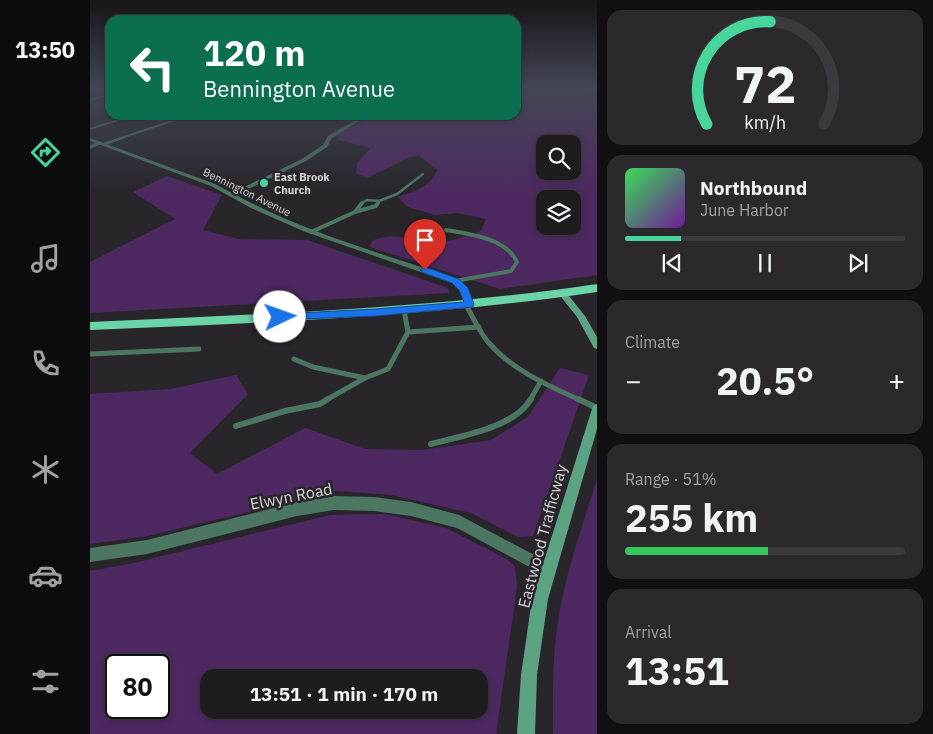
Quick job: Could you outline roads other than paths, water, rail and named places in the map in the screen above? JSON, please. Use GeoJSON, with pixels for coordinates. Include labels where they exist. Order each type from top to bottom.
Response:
{"type":"FeatureCollection","features":[{"type":"Feature","properties":{"kind":"highway"},"geometry":{"type":"LineString","coordinates":[[90,326],[404,310],[468,305],[597,288]]}},
{"type":"Feature","properties":{"kind":"main road"},"geometry":{"type":"LineString","coordinates":[[562,294],[581,316],[597,346]]}},
{"type":"Feature","properties":{"kind":"main road","name":"Eastwood Trafficway"},"geometry":{"type":"LineString","coordinates":[[526,734],[529,675],[540,599],[597,408]]}},
{"type":"Feature","properties":{"kind":"street"},"geometry":{"type":"LineString","coordinates":[[90,128],[106,123]]}},
{"type":"Feature","properties":{"kind":"street"},"geometry":{"type":"LineString","coordinates":[[234,194],[304,160],[326,146],[330,137],[353,123]]}},
{"type":"Feature","properties":{"kind":"street","name":"Bennington Avenue"},"geometry":{"type":"LineString","coordinates":[[90,139],[213,185],[234,194],[261,211],[311,232],[455,281]]}},
{"type":"Feature","properties":{"kind":"street"},"geometry":{"type":"LineString","coordinates":[[90,147],[102,144]]}},
{"type":"Feature","properties":{"kind":"street"},"geometry":{"type":"LineString","coordinates":[[455,281],[464,288],[468,305]]}},
{"type":"Feature","properties":{"kind":"street","name":"Elwyn Road"},"geometry":{"type":"LineString","coordinates":[[90,555],[146,547],[297,509],[334,503],[374,504],[411,509],[459,522],[548,570]]}},
{"type":"Feature","properties":{"kind":"lane"},"geometry":{"type":"LineString","coordinates":[[102,144],[165,123]]}},
{"type":"Feature","properties":{"kind":"lane"},"geometry":{"type":"LineString","coordinates":[[355,212],[362,202],[386,200],[413,184],[423,174]]}},
{"type":"Feature","properties":{"kind":"lane"},"geometry":{"type":"LineString","coordinates":[[311,232],[355,212],[376,206],[379,201]]}},
{"type":"Feature","properties":{"kind":"lane"},"geometry":{"type":"LineString","coordinates":[[446,230],[490,241],[511,251],[516,256],[517,262],[511,271],[455,281]]}},
{"type":"Feature","properties":{"kind":"lane"},"geometry":{"type":"LineString","coordinates":[[468,305],[487,341],[513,365],[597,408]]}},
{"type":"Feature","properties":{"kind":"lane"},"geometry":{"type":"LineString","coordinates":[[236,426],[286,411],[320,404],[365,378],[388,369],[408,332],[404,310]]}},
{"type":"Feature","properties":{"kind":"lane"},"geometry":{"type":"LineString","coordinates":[[408,332],[479,328]]}},
{"type":"Feature","properties":{"kind":"lane"},"geometry":{"type":"LineString","coordinates":[[90,354],[199,349]]}},
{"type":"Feature","properties":{"kind":"lane"},"geometry":{"type":"LineString","coordinates":[[294,360],[313,367],[365,378]]}},
{"type":"Feature","properties":{"kind":"lane"},"geometry":{"type":"LineString","coordinates":[[431,444],[500,425],[527,406],[541,381]]}},
{"type":"Feature","properties":{"kind":"place","name":"East Brook Church"},"geometry":{"type":"Point","coordinates":[264,183]}}]}
